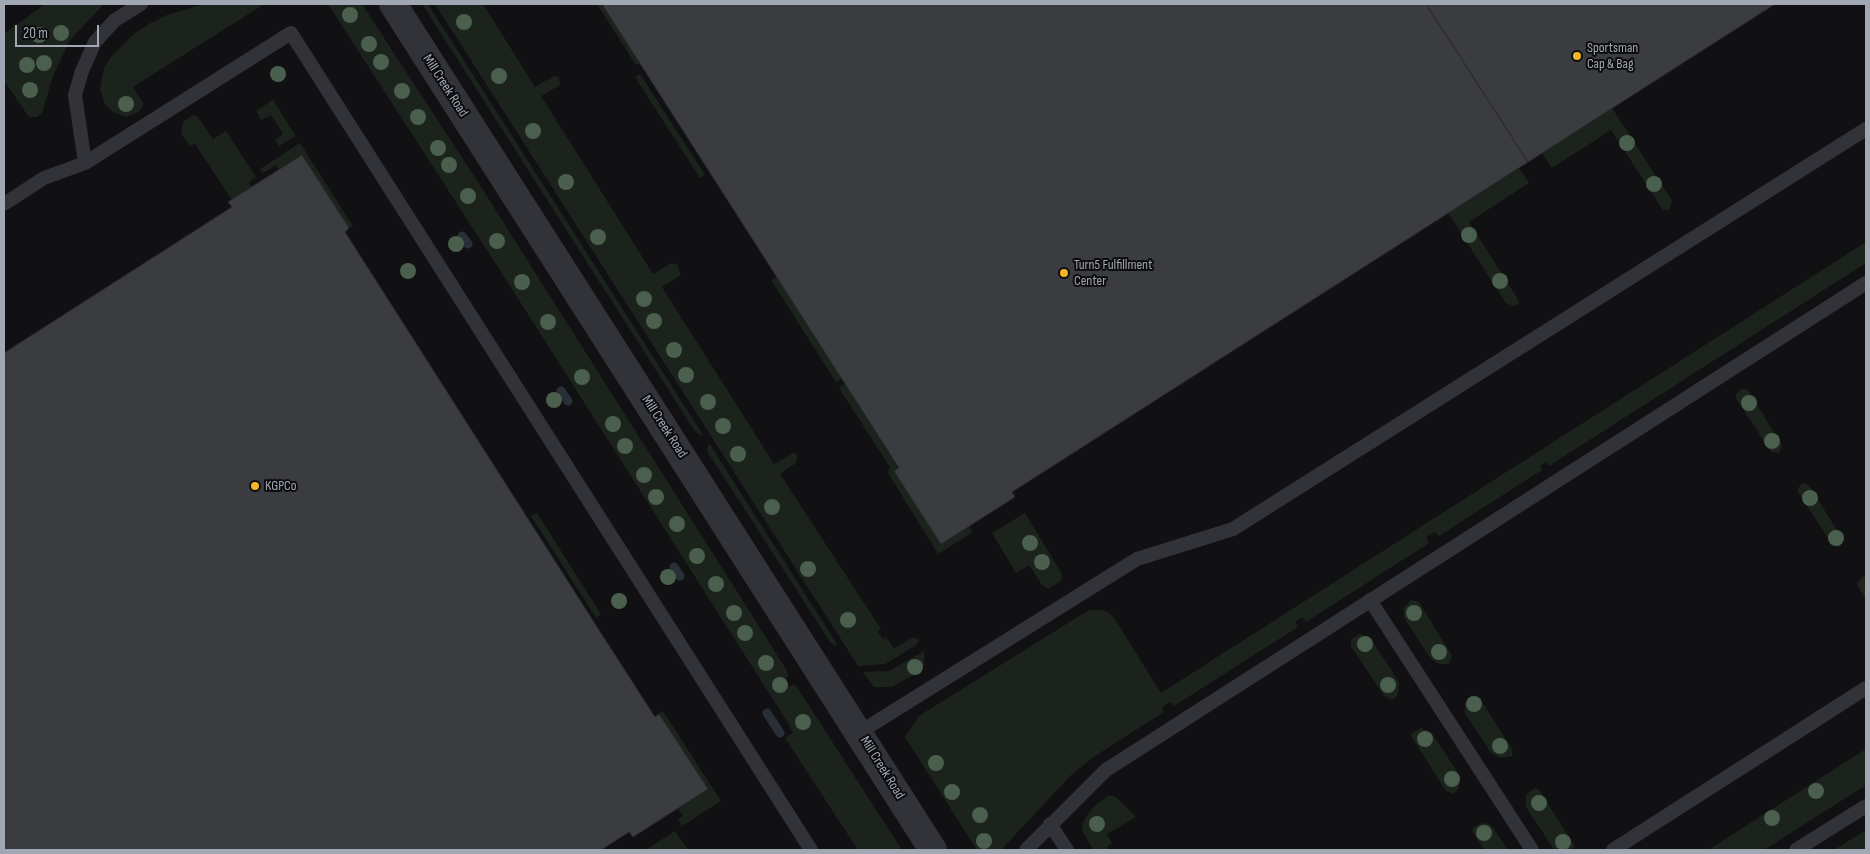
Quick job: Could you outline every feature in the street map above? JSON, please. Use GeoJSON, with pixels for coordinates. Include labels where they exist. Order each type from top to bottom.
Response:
{"type":"FeatureCollection","features":[{"type":"Feature","properties":{"kind":"street","name":"Mill Creek Road"},"geometry":{"type":"LineString","coordinates":[[393,4],[860,732],[933,850]]}},
{"type":"Feature","properties":{"kind":"lane"},"geometry":{"type":"LineString","coordinates":[[85,163],[75,95],[82,71],[95,42],[115,20],[141,4]]}},
{"type":"Feature","properties":{"kind":"lane"},"geometry":{"type":"LineString","coordinates":[[4,204],[44,178],[85,163],[291,33],[811,850]]}},
{"type":"Feature","properties":{"kind":"lane"},"geometry":{"type":"LineString","coordinates":[[860,732],[1137,559],[1233,528],[1866,129]]}},
{"type":"Feature","properties":{"kind":"lane"},"geometry":{"type":"LineString","coordinates":[[1026,850],[1106,770],[1866,283]]}},
{"type":"Feature","properties":{"kind":"lane"},"geometry":{"type":"LineString","coordinates":[[1370,600],[1532,850]]}},
{"type":"Feature","properties":{"kind":"lane"},"geometry":{"type":"LineString","coordinates":[[1613,850],[1866,688]]}},
{"type":"Feature","properties":{"kind":"lane"},"geometry":{"type":"LineString","coordinates":[[1796,850],[1866,806]]}},
{"type":"Feature","properties":{"kind":"lane"},"geometry":{"type":"LineString","coordinates":[[1050,824],[1067,850]]}},
{"type":"Feature","properties":{"kind":"shaded area"},"geometry":{"type":"Polygon","coordinates":[[[45,4],[104,4],[70,40],[53,76],[42,113],[37,117],[29,117],[4,81],[4,34],[45,4]]]}},
{"type":"Feature","properties":{"kind":"shaded area"},"geometry":{"type":"Polygon","coordinates":[[[204,4],[264,4],[133,87],[144,104],[140,111],[126,117],[113,112],[105,104],[100,89],[104,68],[111,57],[134,34],[149,24],[167,15],[204,4]]]}},
{"type":"Feature","properties":{"kind":"shaded area"},"geometry":{"type":"Polygon","coordinates":[[[328,4],[362,4],[476,179],[786,669],[789,676],[784,679],[789,687],[794,684],[797,687],[902,850],[858,850],[785,738],[793,733],[788,723],[328,4]]]}},
{"type":"Feature","properties":{"kind":"shaded area"},"geometry":{"type":"Polygon","coordinates":[[[422,4],[428,4],[703,435],[701,436],[694,430],[422,4]]]}},
{"type":"Feature","properties":{"kind":"shaded area"},"geometry":{"type":"Polygon","coordinates":[[[435,4],[483,4],[535,87],[554,76],[559,77],[560,85],[541,96],[653,274],[671,263],[677,264],[681,275],[662,287],[774,464],[793,453],[798,455],[796,463],[780,474],[881,629],[878,632],[883,639],[886,637],[894,648],[914,637],[919,640],[916,645],[885,664],[858,666],[435,4]]]}},
{"type":"Feature","properties":{"kind":"shaded area"},"geometry":{"type":"Polygon","coordinates":[[[597,4],[602,4],[640,63],[636,65],[597,4]]]}},
{"type":"Feature","properties":{"kind":"shaded area"},"geometry":{"type":"Polygon","coordinates":[[[640,74],[705,175],[700,178],[635,77],[640,74]]]}},
{"type":"Feature","properties":{"kind":"shaded area"},"geometry":{"type":"Polygon","coordinates":[[[273,100],[296,136],[279,146],[275,140],[283,134],[271,115],[261,120],[256,111],[273,100]]]}},
{"type":"Feature","properties":{"kind":"shaded area"},"geometry":{"type":"Polygon","coordinates":[[[1612,108],[1672,201],[1669,210],[1663,210],[1611,130],[1552,168],[1542,153],[1612,108]]]}},
{"type":"Feature","properties":{"kind":"shaded area"},"geometry":{"type":"Polygon","coordinates":[[[193,115],[198,117],[213,139],[226,131],[256,177],[249,182],[252,187],[232,200],[195,144],[190,146],[181,132],[183,122],[193,115]]]}},
{"type":"Feature","properties":{"kind":"shaded area"},"geometry":{"type":"Polygon","coordinates":[[[300,143],[353,226],[349,228],[302,155],[279,170],[276,165],[263,173],[260,169],[300,143]]]}},
{"type":"Feature","properties":{"kind":"shaded area"},"geometry":{"type":"Polygon","coordinates":[[[1519,168],[1529,183],[1469,222],[1519,301],[1519,304],[1513,306],[1506,303],[1448,213],[1519,168]]]}},
{"type":"Feature","properties":{"kind":"shaded area"},"geometry":{"type":"Polygon","coordinates":[[[1866,242],[1866,263],[1549,466],[1546,462],[1540,466],[1542,470],[1439,536],[1435,532],[1426,537],[1429,543],[1306,622],[1302,617],[1295,622],[1298,627],[1174,706],[1171,702],[1162,707],[1164,712],[1095,756],[1071,775],[1001,850],[977,850],[905,737],[918,717],[925,712],[1089,610],[1104,610],[1113,616],[1161,693],[1866,242]]]}},
{"type":"Feature","properties":{"kind":"shaded area"},"geometry":{"type":"Polygon","coordinates":[[[777,277],[842,379],[836,382],[771,280],[777,277]]]}},
{"type":"Feature","properties":{"kind":"shaded area"},"geometry":{"type":"Polygon","coordinates":[[[845,384],[898,468],[895,471],[969,526],[973,532],[938,554],[888,473],[890,467],[839,388],[845,384]]]}},
{"type":"Feature","properties":{"kind":"shaded area"},"geometry":{"type":"Polygon","coordinates":[[[1741,389],[1748,390],[1782,445],[1779,453],[1771,452],[1736,398],[1736,394],[1741,389]]]}},
{"type":"Feature","properties":{"kind":"shaded area"},"geometry":{"type":"Polygon","coordinates":[[[709,443],[837,644],[835,646],[830,642],[707,451],[709,443]]]}},
{"type":"Feature","properties":{"kind":"shaded area"},"geometry":{"type":"Polygon","coordinates":[[[1803,483],[1809,485],[1843,540],[1840,547],[1833,546],[1798,492],[1798,488],[1803,483]]]}},
{"type":"Feature","properties":{"kind":"shaded area"},"geometry":{"type":"Polygon","coordinates":[[[537,513],[601,614],[596,618],[531,516],[537,513]]]}},
{"type":"Feature","properties":{"kind":"shaded area"},"geometry":{"type":"Polygon","coordinates":[[[1025,513],[1062,574],[1061,581],[1048,589],[1042,585],[1029,565],[1016,573],[992,533],[1025,513]]]}},
{"type":"Feature","properties":{"kind":"shaded area"},"geometry":{"type":"Polygon","coordinates":[[[1862,577],[1866,577],[1866,600],[1857,584],[1862,577]]]}},
{"type":"Feature","properties":{"kind":"shaded area"},"geometry":{"type":"Polygon","coordinates":[[[1411,600],[1419,602],[1452,656],[1449,664],[1439,664],[1431,659],[1404,618],[1404,608],[1411,600]]]}},
{"type":"Feature","properties":{"kind":"shaded area"},"geometry":{"type":"Polygon","coordinates":[[[1360,634],[1371,639],[1399,682],[1398,694],[1393,700],[1384,696],[1351,646],[1351,639],[1360,634]]]}},
{"type":"Feature","properties":{"kind":"shaded area"},"geometry":{"type":"Polygon","coordinates":[[[924,651],[924,664],[920,671],[892,687],[874,687],[863,672],[889,671],[924,651]]]}},
{"type":"Feature","properties":{"kind":"shaded area"},"geometry":{"type":"Polygon","coordinates":[[[1471,695],[1479,697],[1513,751],[1512,756],[1500,758],[1491,753],[1465,713],[1465,703],[1471,695]]]}},
{"type":"Feature","properties":{"kind":"shaded area"},"geometry":{"type":"Polygon","coordinates":[[[663,711],[721,801],[682,826],[678,819],[683,816],[678,809],[708,789],[659,714],[663,711]]]}},
{"type":"Feature","properties":{"kind":"shaded area"},"geometry":{"type":"Polygon","coordinates":[[[1421,728],[1432,733],[1460,776],[1459,788],[1454,794],[1446,791],[1411,736],[1412,733],[1421,728]]]}},
{"type":"Feature","properties":{"kind":"shaded area"},"geometry":{"type":"Polygon","coordinates":[[[1866,749],[1866,785],[1764,850],[1708,850],[1866,749]]]}},
{"type":"Feature","properties":{"kind":"shaded area"},"geometry":{"type":"Polygon","coordinates":[[[1536,788],[1540,791],[1574,845],[1573,850],[1557,850],[1553,848],[1526,807],[1526,796],[1536,788]]]}},
{"type":"Feature","properties":{"kind":"shaded area"},"geometry":{"type":"Polygon","coordinates":[[[1109,795],[1117,798],[1136,817],[1107,834],[1112,843],[1107,847],[1109,850],[1093,850],[1083,832],[1082,824],[1091,809],[1109,795]]]}},
{"type":"Feature","properties":{"kind":"shaded area"},"geometry":{"type":"Polygon","coordinates":[[[1483,823],[1489,824],[1493,828],[1508,850],[1484,850],[1472,831],[1474,827],[1483,823]]]}},
{"type":"Feature","properties":{"kind":"shaded area"},"geometry":{"type":"Polygon","coordinates":[[[1866,830],[1866,850],[1834,850],[1866,830]]]}},
{"type":"Feature","properties":{"kind":"shaded area"},"geometry":{"type":"Polygon","coordinates":[[[675,831],[688,850],[645,850],[675,831]]]}},
{"type":"Feature","properties":{"kind":"building","name":"Turn5 Fulfillment Center"},"geometry":{"type":"Polygon","coordinates":[[[602,4],[1426,4],[1528,162],[1012,492],[1015,497],[941,544],[894,471],[899,468],[602,4]]]}},
{"type":"Feature","properties":{"kind":"building","name":"Sportsman Cap & Bag"},"geometry":{"type":"Polygon","coordinates":[[[1426,4],[1775,4],[1528,162],[1426,4]]]}},
{"type":"Feature","properties":{"kind":"building","name":"KGPCo"},"geometry":{"type":"Polygon","coordinates":[[[302,155],[349,228],[345,232],[597,627],[655,717],[659,714],[708,789],[633,837],[629,832],[601,850],[4,850],[4,353],[232,207],[228,202],[302,155]]]}},
{"type":"Feature","properties":{"kind":"waterway"},"geometry":{"type":"LineString","coordinates":[[462,236],[468,244]]}},
{"type":"Feature","properties":{"kind":"waterway"},"geometry":{"type":"LineString","coordinates":[[561,391],[568,401]]}},
{"type":"Feature","properties":{"kind":"waterway"},"geometry":{"type":"LineString","coordinates":[[674,567],[680,576]]}},
{"type":"Feature","properties":{"kind":"waterway"},"geometry":{"type":"LineString","coordinates":[[767,713],[780,733]]}},
{"type":"Feature","properties":{"kind":"place","name":"Sportsman Cap & Bag"},"geometry":{"type":"Point","coordinates":[1577,56]}},
{"type":"Feature","properties":{"kind":"place","name":"Turn5 Fulfillment Center"},"geometry":{"type":"Point","coordinates":[1064,273]}},
{"type":"Feature","properties":{"kind":"place","name":"KGPCo"},"geometry":{"type":"Point","coordinates":[255,486]}}]}
